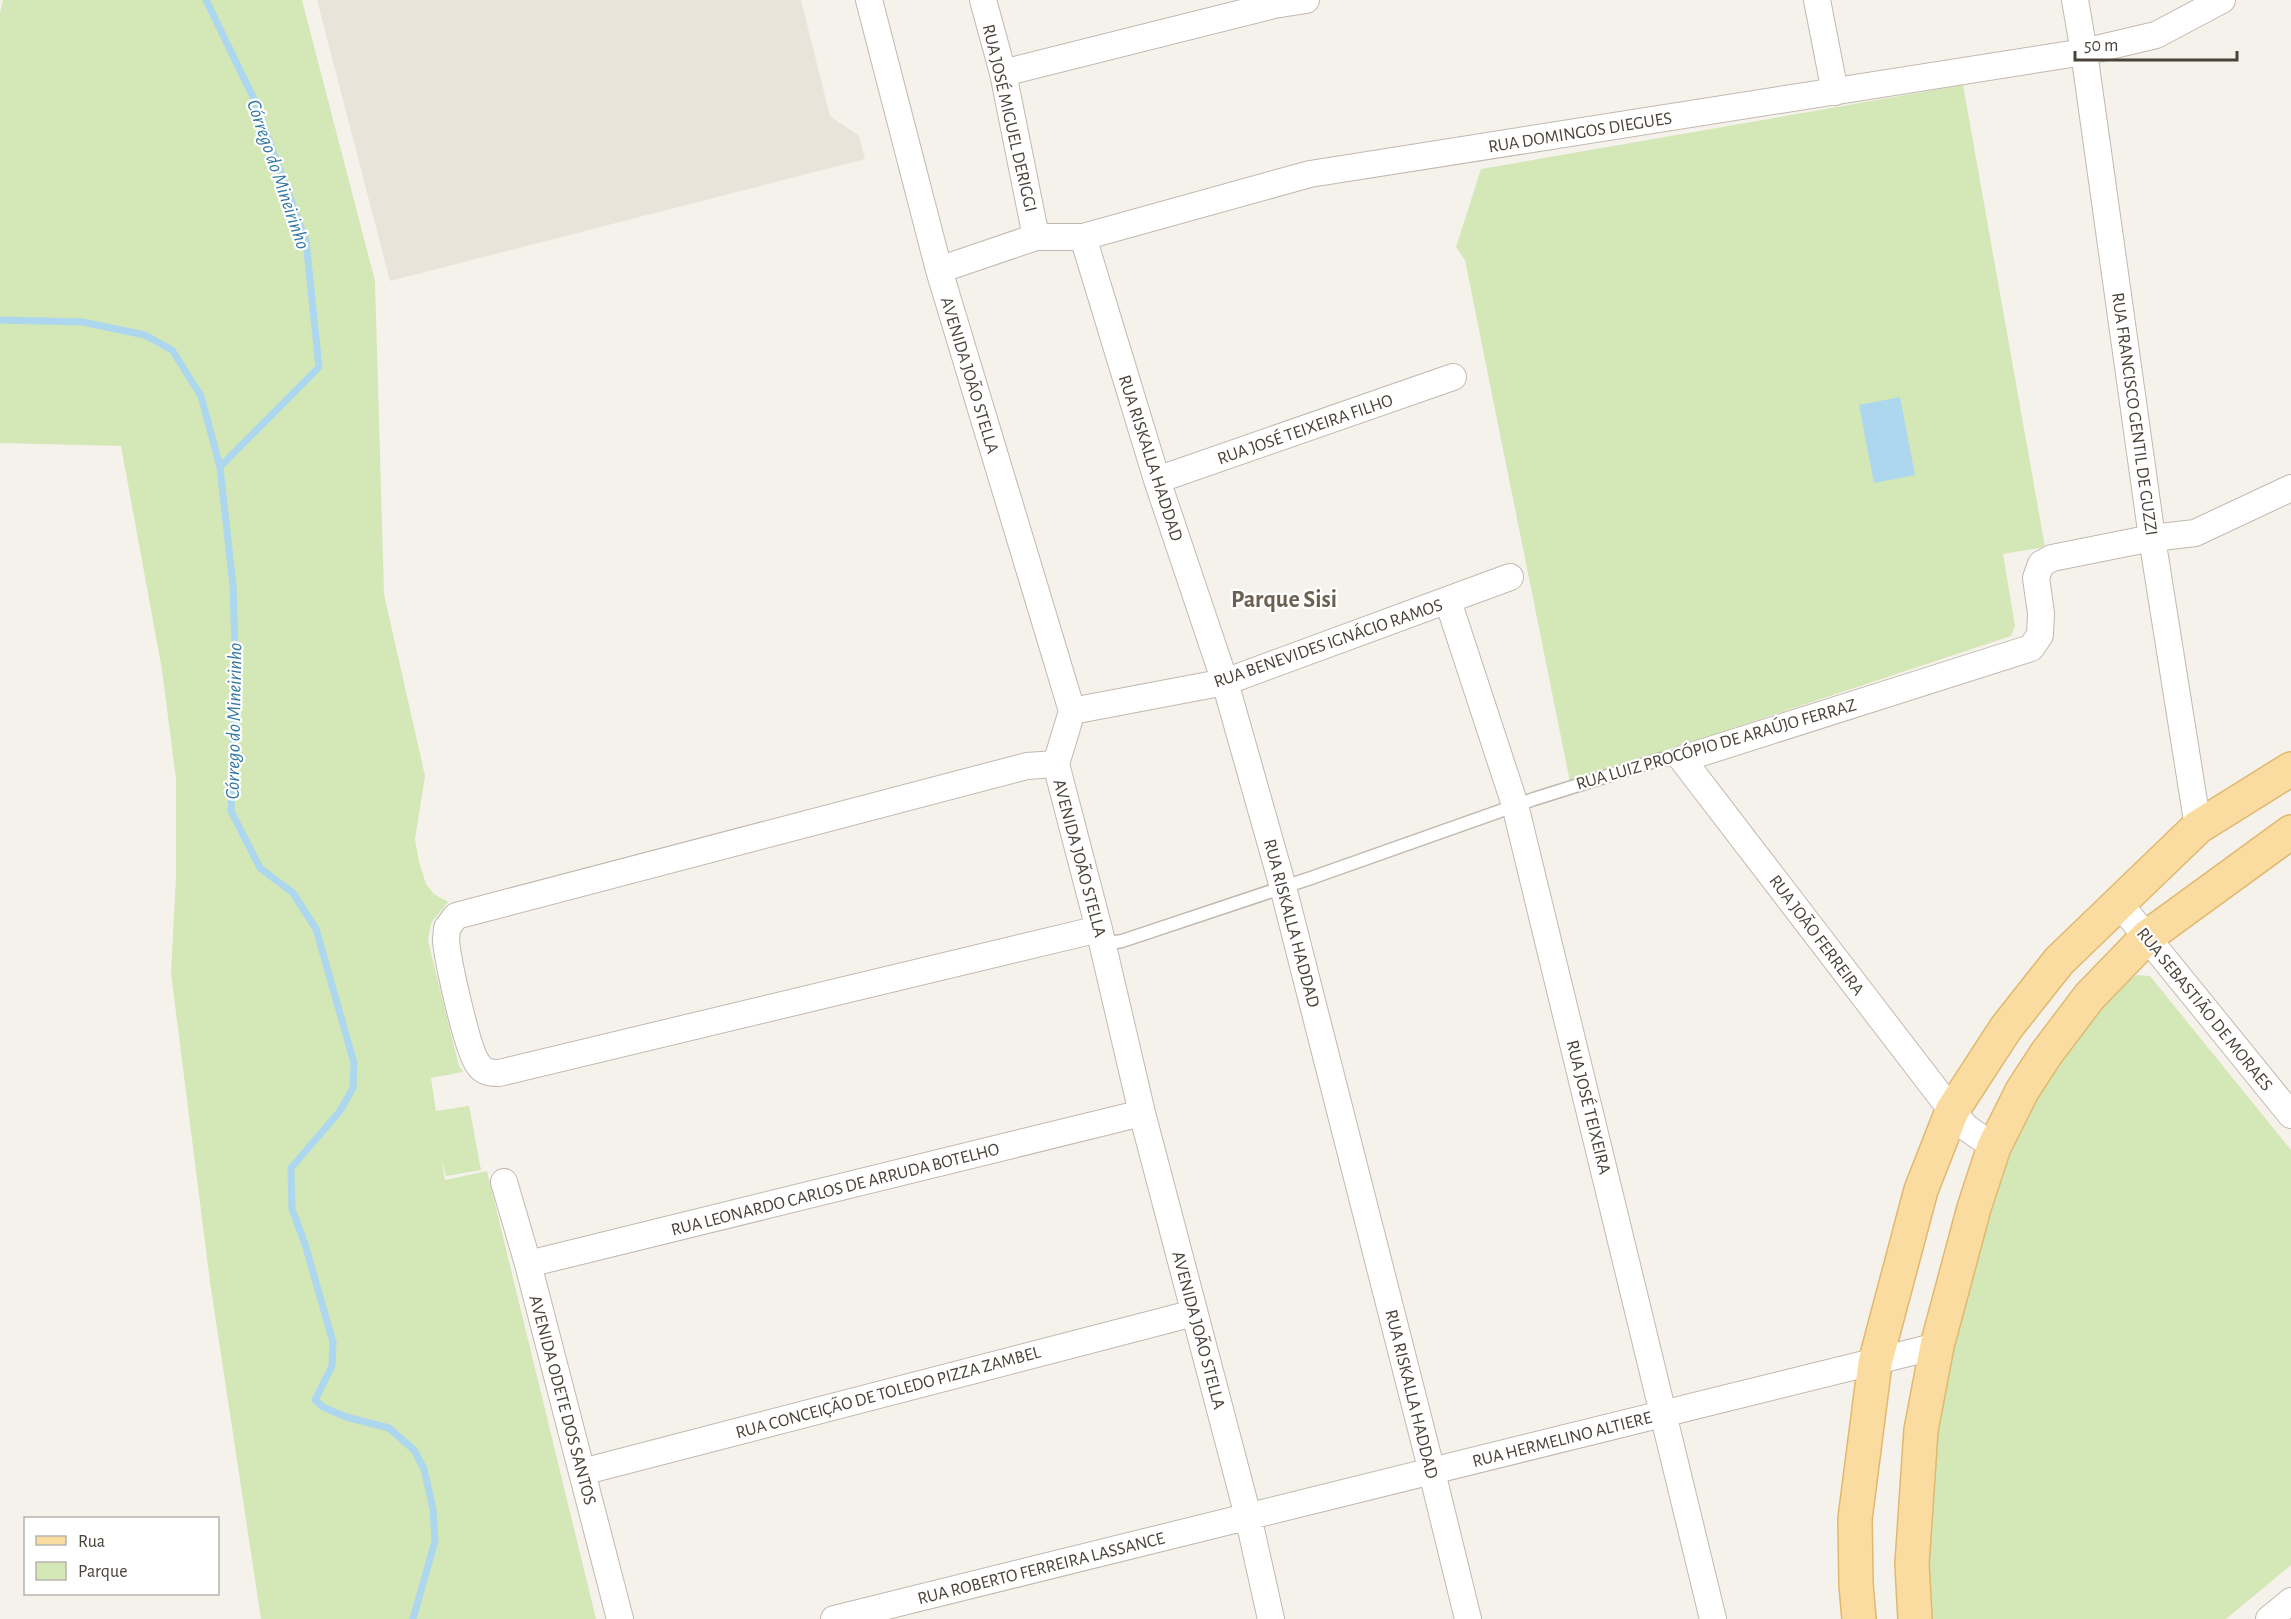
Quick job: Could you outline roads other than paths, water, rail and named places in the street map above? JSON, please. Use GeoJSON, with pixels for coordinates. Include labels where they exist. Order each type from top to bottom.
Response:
{"type":"FeatureCollection","features":[{"type":"Feature","properties":{"kind":"main road"},"geometry":{"type":"LineString","coordinates":[[1859,1619],[1856,1584],[1856,1519],[1875,1363],[1920,1190],[1952,1111],[2006,1028],[2059,961],[2198,827],[2291,769]]}},
{"type":"Feature","properties":{"kind":"main road"},"geometry":{"type":"LineString","coordinates":[[1915,1619],[1912,1564],[1921,1430],[1937,1346],[1974,1208],[1994,1147],[2022,1091],[2046,1054],[2089,997],[2147,937],[2291,832]]}},
{"type":"Feature","properties":{"kind":"street","name":"AVENIDA JOÃO STELLA"},"geometry":{"type":"LineString","coordinates":[[868,0],[939,270],[1072,711],[1056,764],[1101,937],[1142,1113],[1248,1516],[1271,1619]]}},
{"type":"Feature","properties":{"kind":"street","name":"RUA JOSÉ MIGUEL DERIGGI"},"geometry":{"type":"LineString","coordinates":[[983,0],[1003,73],[1036,237]]}},
{"type":"Feature","properties":{"kind":"street"},"geometry":{"type":"LineString","coordinates":[[1003,73],[1274,5],[1306,0]]}},
{"type":"Feature","properties":{"kind":"street"},"geometry":{"type":"LineString","coordinates":[[1817,0],[1835,92]]}},
{"type":"Feature","properties":{"kind":"street","name":"RUA FRANCISCO GENTIL DE GUZZI"},"geometry":{"type":"LineString","coordinates":[[2075,0],[2152,537],[2198,827]]}},
{"type":"Feature","properties":{"kind":"street","name":"RUA DOMINGOS DIEGUES"},"geometry":{"type":"LineString","coordinates":[[939,270],[1036,237],[1083,237],[1310,174],[2084,52],[2156,34],[2222,0]]}},
{"type":"Feature","properties":{"kind":"street","name":"RUA RISKALLA HADDAD"},"geometry":{"type":"LineString","coordinates":[[1083,237],[1157,480],[1225,682],[1283,887],[1468,1619]]}},
{"type":"Feature","properties":{"kind":"street","name":"RUA JOSÉ TEIXEIRA FILHO"},"geometry":{"type":"LineString","coordinates":[[1157,480],[1453,377]]}},
{"type":"Feature","properties":{"kind":"street","name":"RUA LUIZ PROCÓPIO DE ARAÚJO FERRAZ"},"geometry":{"type":"LineString","coordinates":[[1682,759],[2031,648],[2040,635],[2041,613],[2036,578],[2041,564],[2052,558],[2152,537],[2195,533],[2291,488]]}},
{"type":"Feature","properties":{"kind":"street","name":"RUA BENEVIDES IGNÁCIO RAMOS"},"geometry":{"type":"LineString","coordinates":[[1072,711],[1225,682],[1510,577]]}},
{"type":"Feature","properties":{"kind":"street","name":"RUA JOSÉ TEIXEIRA"},"geometry":{"type":"LineString","coordinates":[[1448,601],[1515,805],[1713,1619]]}},
{"type":"Feature","properties":{"kind":"street","name":"RUA JOÃO FERREIRA"},"geometry":{"type":"LineString","coordinates":[[1682,759],[1952,1111],[1967,1128],[1994,1147]]}},
{"type":"Feature","properties":{"kind":"street"},"geometry":{"type":"LineString","coordinates":[[1056,764],[1027,766],[456,916],[447,928],[446,941],[468,1041],[478,1064],[487,1072],[499,1073],[1101,937]]}},
{"type":"Feature","properties":{"kind":"street","name":"RUA SEBASTIÃO DE MORAES"},"geometry":{"type":"LineString","coordinates":[[2119,903],[2291,1115]]}},
{"type":"Feature","properties":{"kind":"street","name":"RUA LEONARDO CARLOS DE ARRUDA BOTELHO"},"geometry":{"type":"LineString","coordinates":[[528,1264],[1142,1113]]}},
{"type":"Feature","properties":{"kind":"street","name":"AVENIDA ODETE DOS SANTOS"},"geometry":{"type":"LineString","coordinates":[[504,1182],[528,1264],[620,1619]]}},
{"type":"Feature","properties":{"kind":"street","name":"RUA CONCEIÇÃO DE TOLEDO PIZZA ZAMBEL"},"geometry":{"type":"LineString","coordinates":[[582,1472],[1194,1312]]}},
{"type":"Feature","properties":{"kind":"street","name":"RUA HERMELINO ALTIERE"},"geometry":{"type":"LineString","coordinates":[[1248,1516],[1937,1346]]}},
{"type":"Feature","properties":{"kind":"street","name":"RUA ROBERTO FERREIRA LASSANCE"},"geometry":{"type":"LineString","coordinates":[[834,1619],[1248,1516]]}},
{"type":"Feature","properties":{"kind":"street"},"geometry":{"type":"LineString","coordinates":[[2269,1619],[2291,1601]]}},
{"type":"Feature","properties":{"kind":"lane","name":"RUA LUIZ PROCÓPIO DE ARAÚJO FERRAZ"},"geometry":{"type":"LineString","coordinates":[[1101,937],[1122,941],[1515,805],[1661,759],[1682,759]]}},
{"type":"Feature","properties":{"kind":"water"},"geometry":{"type":"Polygon","coordinates":[[[1900,397],[1915,475],[1874,483],[1859,405],[1900,397]]]}},
{"type":"Feature","properties":{"kind":"waterway","name":"Córrego do Mineirinho"},"geometry":{"type":"LineString","coordinates":[[206,0],[253,97],[306,241],[319,367],[220,467],[233,585],[236,683],[231,811],[260,868],[293,893],[316,929],[354,1063],[353,1088],[340,1111],[291,1168],[292,1209],[305,1244],[333,1342],[332,1366],[315,1400],[323,1407],[346,1417],[389,1428],[414,1450],[424,1469],[433,1509],[435,1541],[413,1619]]}},
{"type":"Feature","properties":{"kind":"waterway"},"geometry":{"type":"LineString","coordinates":[[0,320],[82,322],[145,335],[172,350],[201,396],[220,467]]}},
{"type":"Feature","properties":{"kind":"district","name":"Parque Sisi"},"geometry":{"type":"Point","coordinates":[1284,599]}}]}
